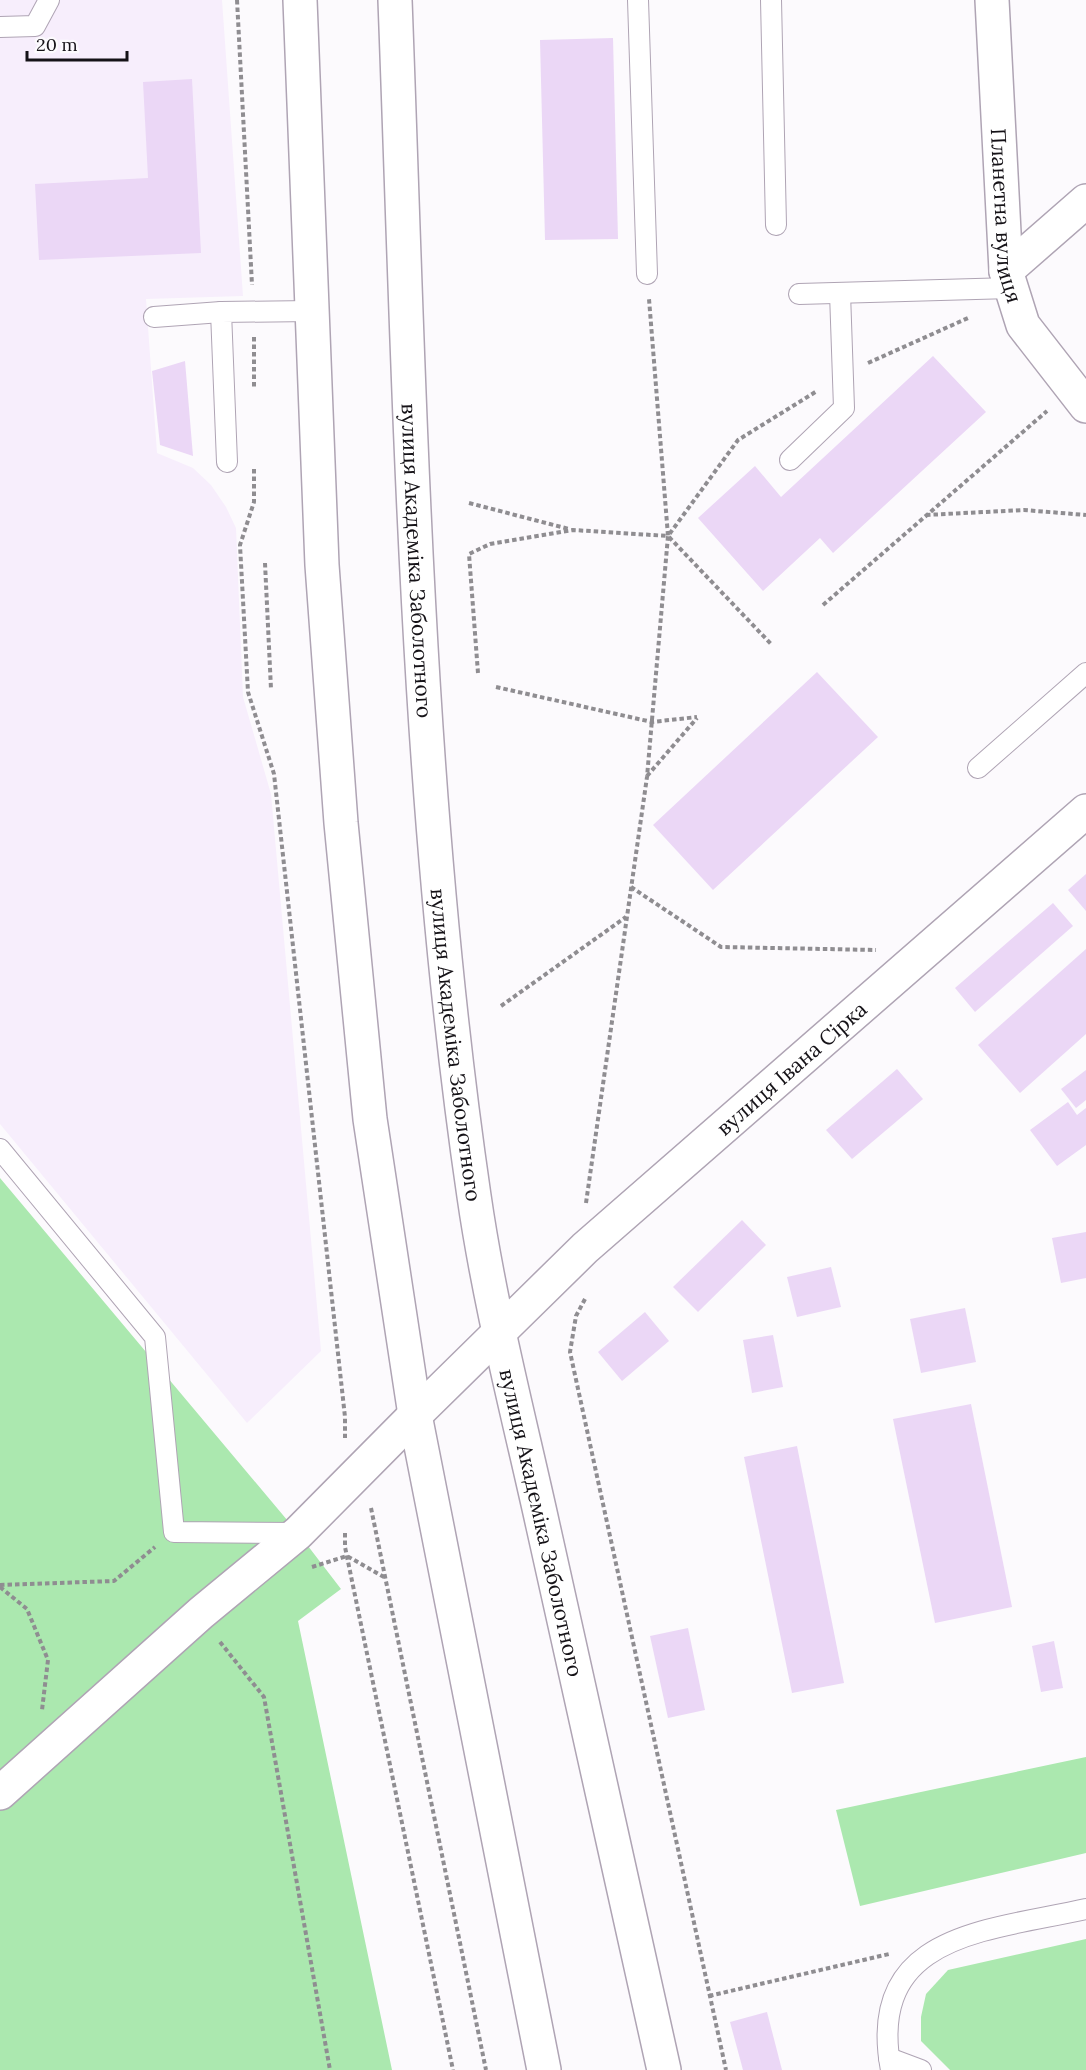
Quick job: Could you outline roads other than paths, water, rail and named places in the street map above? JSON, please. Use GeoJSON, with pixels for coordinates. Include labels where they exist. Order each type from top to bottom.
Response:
{"type":"FeatureCollection","features":[{"type":"Feature","properties":{"kind":"main road"},"geometry":{"type":"LineString","coordinates":[[300,0],[322,564],[341,823],[370,1119],[415,1415],[544,2070]]}},
{"type":"Feature","properties":{"kind":"main road","name":"вулиця Академіка Заболотного"},"geometry":{"type":"LineString","coordinates":[[395,0],[410,406],[431,810],[456,1069],[475,1204],[500,1332],[664,2070]]}},
{"type":"Feature","properties":{"kind":"main road","name":"Планетна вулиця"},"geometry":{"type":"LineString","coordinates":[[992,0],[1009,279],[1023,325],[1079,398]]}},
{"type":"Feature","properties":{"kind":"main road"},"geometry":{"type":"LineString","coordinates":[[1009,279],[1086,201]]}},
{"type":"Feature","properties":{"kind":"main road","name":"вулиця Івана Сірка"},"geometry":{"type":"LineString","coordinates":[[0,1792],[201,1612],[298,1533],[585,1248],[1086,811]]}},
{"type":"Feature","properties":{"kind":"lane"},"geometry":{"type":"LineString","coordinates":[[0,27],[35,26],[49,0]]}},
{"type":"Feature","properties":{"kind":"lane"},"geometry":{"type":"LineString","coordinates":[[638,0],[647,274]]}},
{"type":"Feature","properties":{"kind":"lane"},"geometry":{"type":"LineString","coordinates":[[771,0],[776,225]]}},
{"type":"Feature","properties":{"kind":"lane"},"geometry":{"type":"LineString","coordinates":[[799,294],[840,293],[1009,279]]}},
{"type":"Feature","properties":{"kind":"lane"},"geometry":{"type":"LineString","coordinates":[[790,460],[844,408],[840,293]]}},
{"type":"Feature","properties":{"kind":"lane"},"geometry":{"type":"LineString","coordinates":[[154,317],[220,312],[311,311]]}},
{"type":"Feature","properties":{"kind":"lane"},"geometry":{"type":"LineString","coordinates":[[220,312],[227,462]]}},
{"type":"Feature","properties":{"kind":"lane"},"geometry":{"type":"LineString","coordinates":[[978,768],[1086,673]]}},
{"type":"Feature","properties":{"kind":"lane"},"geometry":{"type":"LineString","coordinates":[[0,1149],[155,1337],[174,1532],[298,1533]]}},
{"type":"Feature","properties":{"kind":"lane"},"geometry":{"type":"LineString","coordinates":[[921,2070],[890,2064],[886,2020],[895,1992],[908,1971],[931,1951],[960,1938],[1086,1909]]}}]}
